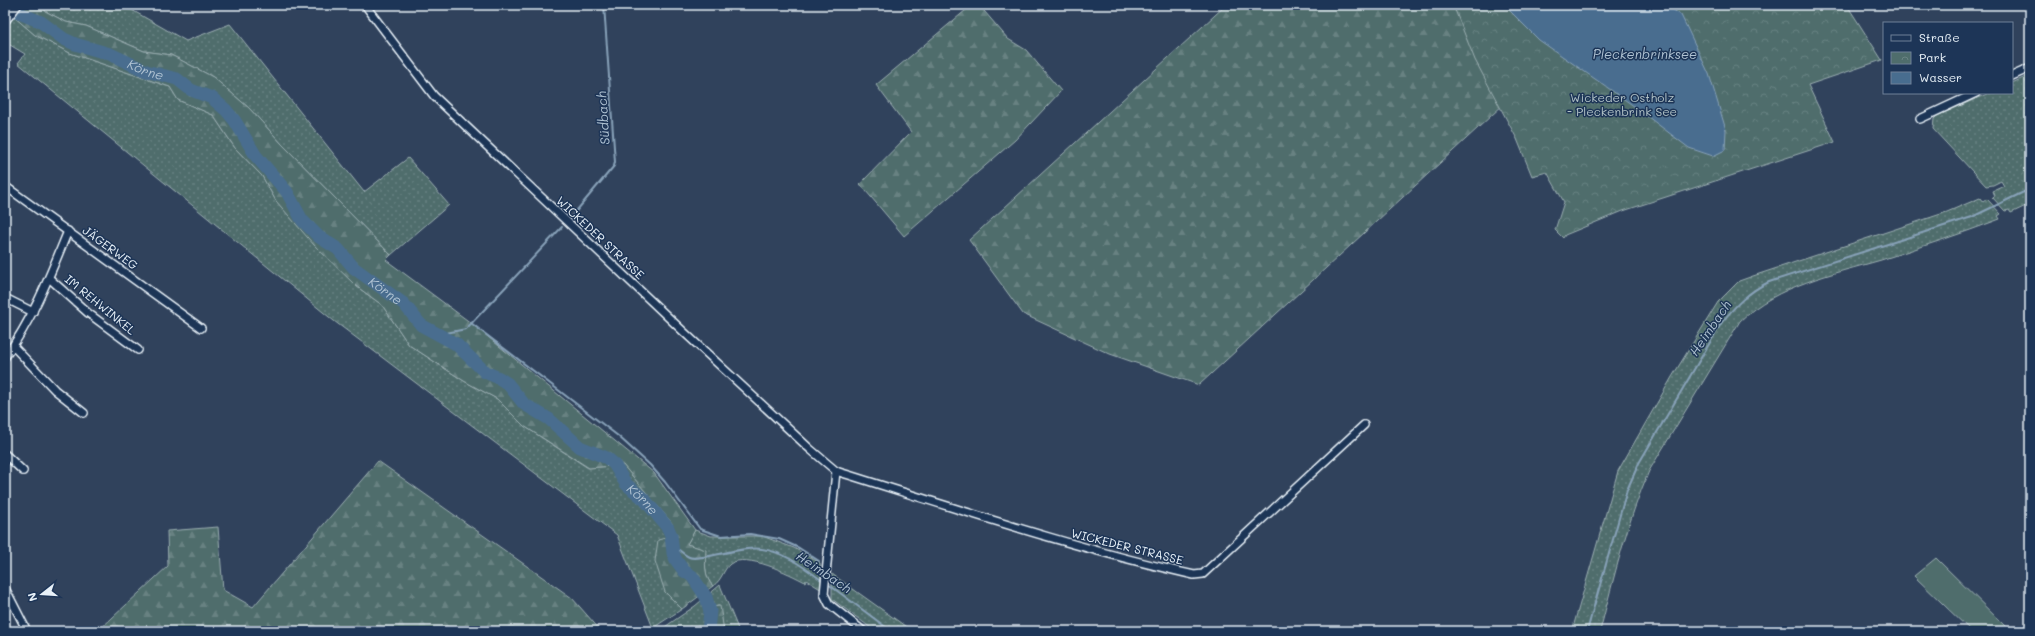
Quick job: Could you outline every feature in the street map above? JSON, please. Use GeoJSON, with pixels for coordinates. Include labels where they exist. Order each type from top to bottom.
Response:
{"type":"FeatureCollection","features":[{"type":"Feature","properties":{"kind":"main road"},"geometry":{"type":"LineString","coordinates":[[5,19],[16,5]]}},
{"type":"Feature","properties":{"kind":"street","name":"WICKEDER STRASSE"},"geometry":{"type":"LineString","coordinates":[[365,5],[434,96],[686,334],[810,449],[836,471],[1056,540],[1127,560],[1194,575],[1203,574],[1364,425]]}},
{"type":"Feature","properties":{"kind":"street"},"geometry":{"type":"LineString","coordinates":[[2013,76],[2030,68]]}},
{"type":"Feature","properties":{"kind":"street"},"geometry":{"type":"LineString","coordinates":[[1920,119],[1974,94]]}},
{"type":"Feature","properties":{"kind":"street","name":"JÄGERWEG"},"geometry":{"type":"LineString","coordinates":[[5,186],[201,328]]}},
{"type":"Feature","properties":{"kind":"street"},"geometry":{"type":"LineString","coordinates":[[5,357],[33,312],[49,278],[68,231]]}},
{"type":"Feature","properties":{"kind":"street","name":"IM REHWINKEL"},"geometry":{"type":"LineString","coordinates":[[49,278],[88,313],[138,350]]}},
{"type":"Feature","properties":{"kind":"street"},"geometry":{"type":"LineString","coordinates":[[5,298],[33,312]]}},
{"type":"Feature","properties":{"kind":"street"},"geometry":{"type":"LineString","coordinates":[[13,346],[55,390],[84,413]]}},
{"type":"Feature","properties":{"kind":"street"},"geometry":{"type":"LineString","coordinates":[[5,454],[23,471]]}},
{"type":"Feature","properties":{"kind":"street"},"geometry":{"type":"LineString","coordinates":[[836,471],[827,574],[824,592],[829,604],[863,631]]}},
{"type":"Feature","properties":{"kind":"street"},"geometry":{"type":"LineString","coordinates":[[5,588],[27,631]]}},
{"type":"Feature","properties":{"kind":"green space"},"geometry":{"type":"Polygon","coordinates":[[[21,5],[44,5],[45,11],[66,22],[86,26],[144,51],[171,55],[213,77],[249,108],[282,144],[391,255],[386,260],[471,323],[654,473],[695,530],[687,544],[706,550],[705,564],[708,579],[713,586],[682,609],[665,592],[655,561],[658,540],[673,536],[672,523],[623,465],[589,468],[524,426],[497,399],[464,381],[409,345],[382,305],[356,286],[314,245],[276,201],[262,176],[235,148],[213,115],[178,100],[170,87],[70,53],[35,35],[13,16],[21,5]]]}},
{"type":"Feature","properties":{"kind":"green space"},"geometry":{"type":"Polygon","coordinates":[[[44,5],[123,5],[186,41],[230,24],[364,192],[408,158],[449,205],[391,255],[282,144],[249,108],[213,77],[171,55],[144,51],[86,26],[66,22],[45,11],[44,5]]]}},
{"type":"Feature","properties":{"kind":"green space"},"geometry":{"type":"Polygon","coordinates":[[[972,5],[979,5],[1008,39],[1026,50],[1061,91],[1015,140],[904,236],[860,184],[911,132],[876,85],[972,5]]]}},
{"type":"Feature","properties":{"kind":"green space"},"geometry":{"type":"Polygon","coordinates":[[[1226,5],[1470,5],[1504,104],[1199,385],[1110,354],[1023,314],[969,240],[1226,5]]]}},
{"type":"Feature","properties":{"kind":"green space","name":"Wickeder Ostholz - Pleckenbrink See"},"geometry":{"type":"Polygon","coordinates":[[[1453,5],[1847,5],[1882,60],[1808,85],[1835,142],[1623,211],[1565,235],[1563,238],[1555,230],[1564,202],[1547,172],[1532,176],[1517,139],[1475,60],[1453,5]]]}},
{"type":"Feature","properties":{"kind":"green space"},"geometry":{"type":"Polygon","coordinates":[[[13,16],[35,35],[70,53],[170,87],[178,100],[213,115],[235,148],[262,176],[276,201],[356,286],[382,305],[409,345],[464,381],[497,399],[524,426],[588,468],[623,465],[672,523],[673,536],[665,592],[682,609],[653,628],[617,535],[334,321],[18,63],[25,54],[5,42],[5,25],[13,16]]]}},
{"type":"Feature","properties":{"kind":"green space"},"geometry":{"type":"Polygon","coordinates":[[[2030,75],[2030,204],[2011,213],[2009,210],[2005,211],[1992,197],[1995,196],[1993,191],[2004,186],[2001,181],[1993,185],[1986,186],[1933,129],[1934,119],[1937,116],[1987,94],[2013,94],[2013,83],[2030,75]]]}},
{"type":"Feature","properties":{"kind":"green space"},"geometry":{"type":"Polygon","coordinates":[[[1980,198],[1983,202],[1987,199],[2001,214],[1998,216],[2000,219],[1881,260],[1806,282],[1771,298],[1740,321],[1649,471],[1634,510],[1600,631],[1572,631],[1618,471],[1672,377],[1718,302],[1739,281],[1947,212],[1980,198]]]}},
{"type":"Feature","properties":{"kind":"green space"},"geometry":{"type":"Polygon","coordinates":[[[378,461],[572,598],[601,631],[98,631],[168,566],[167,531],[218,527],[223,590],[253,607],[378,461]]]}},
{"type":"Feature","properties":{"kind":"green space"},"geometry":{"type":"Polygon","coordinates":[[[695,530],[711,536],[762,536],[794,548],[820,563],[822,590],[806,580],[805,582],[789,574],[757,562],[746,561],[737,561],[730,564],[713,586],[708,579],[705,564],[705,550],[687,544],[695,530]]]}},
{"type":"Feature","properties":{"kind":"green space"},"geometry":{"type":"Polygon","coordinates":[[[1936,558],[2010,631],[1971,631],[1914,576],[1936,558]]]}},
{"type":"Feature","properties":{"kind":"green space"},"geometry":{"type":"Polygon","coordinates":[[[832,574],[912,631],[875,631],[832,599],[832,574]]]}},
{"type":"Feature","properties":{"kind":"green space"},"geometry":{"type":"Polygon","coordinates":[[[720,585],[739,631],[724,631],[719,606],[711,607],[714,631],[659,631],[695,606],[720,585]]]}},
{"type":"Feature","properties":{"kind":"green space"},"geometry":{"type":"Polygon","coordinates":[[[720,606],[724,631],[714,631],[711,607],[720,606]]]}},
{"type":"Feature","properties":{"kind":"water","name":"Pleckenbrinksee"},"geometry":{"type":"Polygon","coordinates":[[[1504,5],[1666,5],[1681,15],[1709,74],[1726,130],[1725,150],[1713,156],[1689,148],[1631,104],[1539,40],[1504,5]]]}},
{"type":"Feature","properties":{"kind":"waterway","name":"Südbach"},"geometry":{"type":"LineString","coordinates":[[572,216],[614,166],[615,162],[604,5]]}},
{"type":"Feature","properties":{"kind":"waterway","name":"Körne"},"geometry":{"type":"LineString","coordinates":[[5,7],[41,22],[64,39],[75,44],[110,54],[146,71],[177,79],[191,90],[212,98],[226,110],[235,121],[256,156],[287,192],[302,220],[319,237],[338,249],[354,268],[404,304],[421,325],[456,344],[485,372],[508,384],[524,404],[549,419],[580,447],[607,458],[614,464],[626,484],[645,500],[668,528],[671,535],[673,553],[676,560],[684,571],[692,576],[706,597],[710,611],[708,631]]}},
{"type":"Feature","properties":{"kind":"waterway","name":"Heimbach"},"geometry":{"type":"LineString","coordinates":[[1587,631],[1627,490],[1639,463],[1722,322],[1737,305],[1755,290],[1769,282],[1972,217],[2030,189]]}},
{"type":"Feature","properties":{"kind":"waterway","name":"Südbach"},"geometry":{"type":"LineString","coordinates":[[441,334],[466,329],[562,227]]}},
{"type":"Feature","properties":{"kind":"waterway"},"geometry":{"type":"LineString","coordinates":[[471,323],[618,436],[650,465],[665,482],[700,529],[721,536],[750,534],[779,539],[799,548],[819,561]]}},
{"type":"Feature","properties":{"kind":"waterway","name":"Heimbach"},"geometry":{"type":"LineString","coordinates":[[672,544],[682,553],[694,558],[754,548],[779,553],[810,571],[824,582]]}},
{"type":"Feature","properties":{"kind":"waterway","name":"Heimbach"},"geometry":{"type":"LineString","coordinates":[[828,584],[891,631]]}}]}
